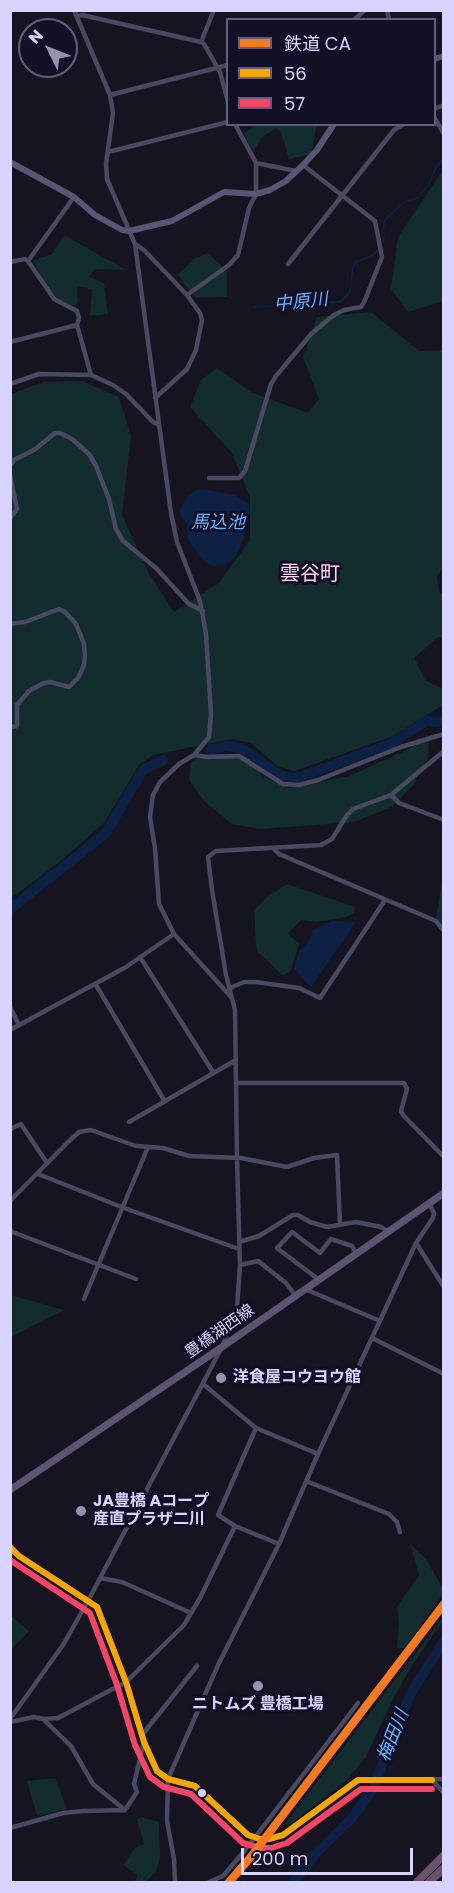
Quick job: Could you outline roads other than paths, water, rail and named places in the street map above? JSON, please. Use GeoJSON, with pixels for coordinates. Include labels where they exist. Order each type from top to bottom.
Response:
{"type":"FeatureCollection","features":[{"type":"Feature","properties":{"kind":"highway"},"geometry":{"type":"LineString","coordinates":[[417,1882],[444,1855]]}},
{"type":"Feature","properties":{"kind":"highway"},"geometry":{"type":"LineString","coordinates":[[429,1882],[444,1868]]}},
{"type":"Feature","properties":{"kind":"main road","name":"豊橋湖西線"},"geometry":{"type":"LineString","coordinates":[[10,1490],[444,1193]]}},
{"type":"Feature","properties":{"kind":"street"},"geometry":{"type":"LineString","coordinates":[[75,10],[110,95],[113,113],[107,179],[135,244],[177,542],[203,611],[206,634],[211,726],[209,737],[194,755],[179,764],[160,782],[153,795],[150,817],[156,848],[159,904],[174,934],[232,998]]}},
{"type":"Feature","properties":{"kind":"street"},"geometry":{"type":"LineString","coordinates":[[201,42],[214,10]]}},
{"type":"Feature","properties":{"kind":"street"},"geometry":{"type":"LineString","coordinates":[[78,16],[82,15],[201,42],[220,72],[226,94]]}},
{"type":"Feature","properties":{"kind":"street"},"geometry":{"type":"LineString","coordinates":[[110,95],[226,65]]}},
{"type":"Feature","properties":{"kind":"street"},"geometry":{"type":"LineString","coordinates":[[436,119],[444,134]]}},
{"type":"Feature","properties":{"kind":"street"},"geometry":{"type":"LineString","coordinates":[[108,152],[226,122]]}},
{"type":"Feature","properties":{"kind":"street"},"geometry":{"type":"LineString","coordinates":[[187,295],[229,265],[238,255],[249,208],[255,194],[256,163],[236,126]]}},
{"type":"Feature","properties":{"kind":"street"},"geometry":{"type":"LineString","coordinates":[[10,162],[74,197],[95,215],[122,230],[129,231],[172,221],[224,192],[255,194],[270,190],[286,181],[303,165],[317,150],[333,126]]}},
{"type":"Feature","properties":{"kind":"street"},"geometry":{"type":"LineString","coordinates":[[288,264],[394,130],[401,126]]}},
{"type":"Feature","properties":{"kind":"street"},"geometry":{"type":"LineString","coordinates":[[256,163],[296,171]]}},
{"type":"Feature","properties":{"kind":"street"},"geometry":{"type":"LineString","coordinates":[[209,478],[239,478],[245,471],[271,384],[276,376],[312,333],[334,315],[344,310],[361,307],[382,257],[375,221],[303,165]]}},
{"type":"Feature","properties":{"kind":"street"},"geometry":{"type":"LineString","coordinates":[[28,261],[74,197]]}},
{"type":"Feature","properties":{"kind":"street"},"geometry":{"type":"LineString","coordinates":[[135,244],[144,250],[187,295],[200,313],[202,320],[196,350],[187,369],[155,398]]}},
{"type":"Feature","properties":{"kind":"street"},"geometry":{"type":"LineString","coordinates":[[10,262],[25,259],[28,261],[54,298],[77,311],[79,318],[77,325],[91,375]]}},
{"type":"Feature","properties":{"kind":"street"},"geometry":{"type":"LineString","coordinates":[[10,342],[77,325]]}},
{"type":"Feature","properties":{"kind":"street"},"geometry":{"type":"LineString","coordinates":[[10,384],[39,374],[91,375],[126,394],[153,422],[159,425]]}},
{"type":"Feature","properties":{"kind":"street"},"geometry":{"type":"LineString","coordinates":[[10,465],[55,433],[72,439],[89,454],[96,466],[109,499],[116,529],[123,541],[156,568],[189,604],[203,611]]}},
{"type":"Feature","properties":{"kind":"street"},"geometry":{"type":"LineString","coordinates":[[10,475],[17,509],[10,518]]}},
{"type":"Feature","properties":{"kind":"street"},"geometry":{"type":"LineString","coordinates":[[10,624],[25,622],[59,609],[76,624],[84,644],[85,655],[84,666],[78,678],[69,687],[50,682],[29,691],[17,705],[17,726],[10,728]]}},
{"type":"Feature","properties":{"kind":"street"},"geometry":{"type":"LineString","coordinates":[[194,755],[239,756],[283,784],[299,785],[318,780],[401,747],[444,734]]}},
{"type":"Feature","properties":{"kind":"street"},"geometry":{"type":"LineString","coordinates":[[10,1721],[63,1645],[88,1601],[222,1347],[237,1308],[240,1265],[235,1010],[208,857],[216,851],[274,849],[321,844],[332,839],[346,815],[353,809],[392,795],[444,751]]}},
{"type":"Feature","properties":{"kind":"street"},"geometry":{"type":"LineString","coordinates":[[392,795],[399,803],[444,820]]}},
{"type":"Feature","properties":{"kind":"street"},"geometry":{"type":"LineString","coordinates":[[274,849],[279,854],[436,921],[444,931]]}},
{"type":"Feature","properties":{"kind":"street"},"geometry":{"type":"LineString","coordinates":[[230,988],[244,982],[256,982],[299,988],[320,998],[385,900]]}},
{"type":"Feature","properties":{"kind":"street"},"geometry":{"type":"LineString","coordinates":[[10,1030],[96,985],[174,934]]}},
{"type":"Feature","properties":{"kind":"street"},"geometry":{"type":"LineString","coordinates":[[140,957],[213,1072]]}},
{"type":"Feature","properties":{"kind":"street"},"geometry":{"type":"LineString","coordinates":[[96,985],[164,1100]]}},
{"type":"Feature","properties":{"kind":"street"},"geometry":{"type":"LineString","coordinates":[[10,1006],[19,1025]]}},
{"type":"Feature","properties":{"kind":"street"},"geometry":{"type":"LineString","coordinates":[[129,1122],[236,1060]]}},
{"type":"Feature","properties":{"kind":"street"},"geometry":{"type":"LineString","coordinates":[[237,1083],[404,1083],[407,1089],[401,1111],[403,1115],[444,1156]]}},
{"type":"Feature","properties":{"kind":"street"},"geometry":{"type":"LineString","coordinates":[[10,1129],[21,1124],[47,1163]]}},
{"type":"Feature","properties":{"kind":"street"},"geometry":{"type":"LineString","coordinates":[[10,1201],[79,1132],[91,1130],[118,1140],[163,1148],[189,1156],[237,1158],[287,1167],[314,1158],[337,1155],[340,1224]]}},
{"type":"Feature","properties":{"kind":"street"},"geometry":{"type":"LineString","coordinates":[[84,1299],[148,1147]]}},
{"type":"Feature","properties":{"kind":"street"},"geometry":{"type":"LineString","coordinates":[[38,1174],[123,1208],[239,1249]]}},
{"type":"Feature","properties":{"kind":"street"},"geometry":{"type":"LineString","coordinates":[[175,1882],[174,1859],[167,1821],[168,1779],[218,1665],[279,1544],[416,1243],[433,1218],[434,1213],[429,1203]]}},
{"type":"Feature","properties":{"kind":"street"},"geometry":{"type":"LineString","coordinates":[[239,1242],[259,1236],[293,1215],[327,1227],[356,1222],[387,1231]]}},
{"type":"Feature","properties":{"kind":"street"},"geometry":{"type":"LineString","coordinates":[[10,1231],[136,1279]]}},
{"type":"Feature","properties":{"kind":"street"},"geometry":{"type":"LineString","coordinates":[[318,1279],[277,1248],[292,1232],[320,1253],[331,1239],[351,1246],[356,1253]]}},
{"type":"Feature","properties":{"kind":"street"},"geometry":{"type":"LineString","coordinates":[[416,1243],[444,1287]]}},
{"type":"Feature","properties":{"kind":"street"},"geometry":{"type":"LineString","coordinates":[[240,1265],[258,1262],[286,1283],[295,1295]]}},
{"type":"Feature","properties":{"kind":"street"},"geometry":{"type":"LineString","coordinates":[[304,1288],[380,1321]]}},
{"type":"Feature","properties":{"kind":"street"},"geometry":{"type":"LineString","coordinates":[[372,1338],[444,1374]]}},
{"type":"Feature","properties":{"kind":"street"},"geometry":{"type":"LineString","coordinates":[[203,1383],[256,1428],[318,1454]]}},
{"type":"Feature","properties":{"kind":"street"},"geometry":{"type":"LineString","coordinates":[[256,1428],[218,1515],[235,1526],[279,1544]]}},
{"type":"Feature","properties":{"kind":"street"},"geometry":{"type":"LineString","coordinates":[[306,1481],[389,1514],[397,1522],[400,1532]]}},
{"type":"Feature","properties":{"kind":"street"},"geometry":{"type":"LineString","coordinates":[[10,1721],[34,1717],[58,1718],[126,1682],[184,1625],[235,1526]]}},
{"type":"Feature","properties":{"kind":"street"},"geometry":{"type":"LineString","coordinates":[[10,1547],[19,1556],[97,1607],[126,1682],[143,1738],[157,1771],[168,1779],[195,1786],[248,1835],[269,1839],[283,1835],[358,1780],[444,1779]]}},
{"type":"Feature","properties":{"kind":"street"},"geometry":{"type":"LineString","coordinates":[[100,1578],[122,1582],[191,1613]]}},
{"type":"Feature","properties":{"kind":"street"},"geometry":{"type":"LineString","coordinates":[[124,1810],[137,1792],[134,1784],[143,1738],[197,1666]]}},
{"type":"Feature","properties":{"kind":"street"},"geometry":{"type":"LineString","coordinates":[[209,1882],[223,1876],[255,1838],[358,1703]]}},
{"type":"Feature","properties":{"kind":"street"},"geometry":{"type":"LineString","coordinates":[[43,1719],[71,1746],[93,1784],[124,1810]]}},
{"type":"Feature","properties":{"kind":"street"},"geometry":{"type":"LineString","coordinates":[[432,1780],[444,1793]]}},
{"type":"Feature","properties":{"kind":"street"},"geometry":{"type":"LineString","coordinates":[[10,1828],[63,1813],[124,1810]]}},
{"type":"Feature","properties":{"kind":"water","name":"馬込池"},"geometry":{"type":"Polygon","coordinates":[[[197,490],[235,495],[250,505],[247,527],[240,548],[235,558],[225,565],[212,566],[201,559],[188,539],[187,524],[179,513],[187,497],[197,490]]]}},
{"type":"Feature","properties":{"kind":"water"},"geometry":{"type":"Polygon","coordinates":[[[332,921],[356,922],[311,987],[294,969],[299,952],[310,940],[313,930],[332,921]]]}},
{"type":"Feature","properties":{"kind":"waterway","name":"中原川"},"geometry":{"type":"LineString","coordinates":[[381,245],[384,238],[385,220],[400,205],[418,198],[429,184],[436,167],[444,159]]}},
{"type":"Feature","properties":{"kind":"waterway","name":"中原川"},"geometry":{"type":"LineString","coordinates":[[254,307],[340,302],[350,292],[353,266],[358,261],[372,256],[379,249]]}},
{"type":"Feature","properties":{"kind":"waterway"},"geometry":{"type":"LineString","coordinates":[[211,749],[226,746],[239,748],[280,775],[290,778],[300,777],[390,744],[426,721],[440,722]]}},
{"type":"Feature","properties":{"kind":"waterway"},"geometry":{"type":"LineString","coordinates":[[10,909],[105,834],[143,770],[163,760]]}},
{"type":"Feature","properties":{"kind":"waterway","name":"梅田川"},"geometry":{"type":"LineString","coordinates":[[294,1882],[317,1852],[352,1818],[372,1790],[411,1693],[444,1641]]}},
{"type":"Feature","properties":{"kind":"rail line","name":"CA"},"geometry":{"type":"LineString","coordinates":[[229,1882],[250,1858],[444,1604]]}},
{"type":"Feature","properties":{"kind":"place","name":"洋食屋コウヨウ館"},"geometry":{"type":"Point","coordinates":[221,1378]}},
{"type":"Feature","properties":{"kind":"place","name":"JA豊橋 Aコープ 産直プラザ二川"},"geometry":{"type":"Point","coordinates":[81,1511]}},
{"type":"Feature","properties":{"kind":"place","name":"ニトムズ 豊橋工場"},"geometry":{"type":"Point","coordinates":[258,1686]}},
{"type":"Feature","properties":{"kind":"district","name":"雲谷町"},"geometry":{"type":"Point","coordinates":[310,575]}}]}
